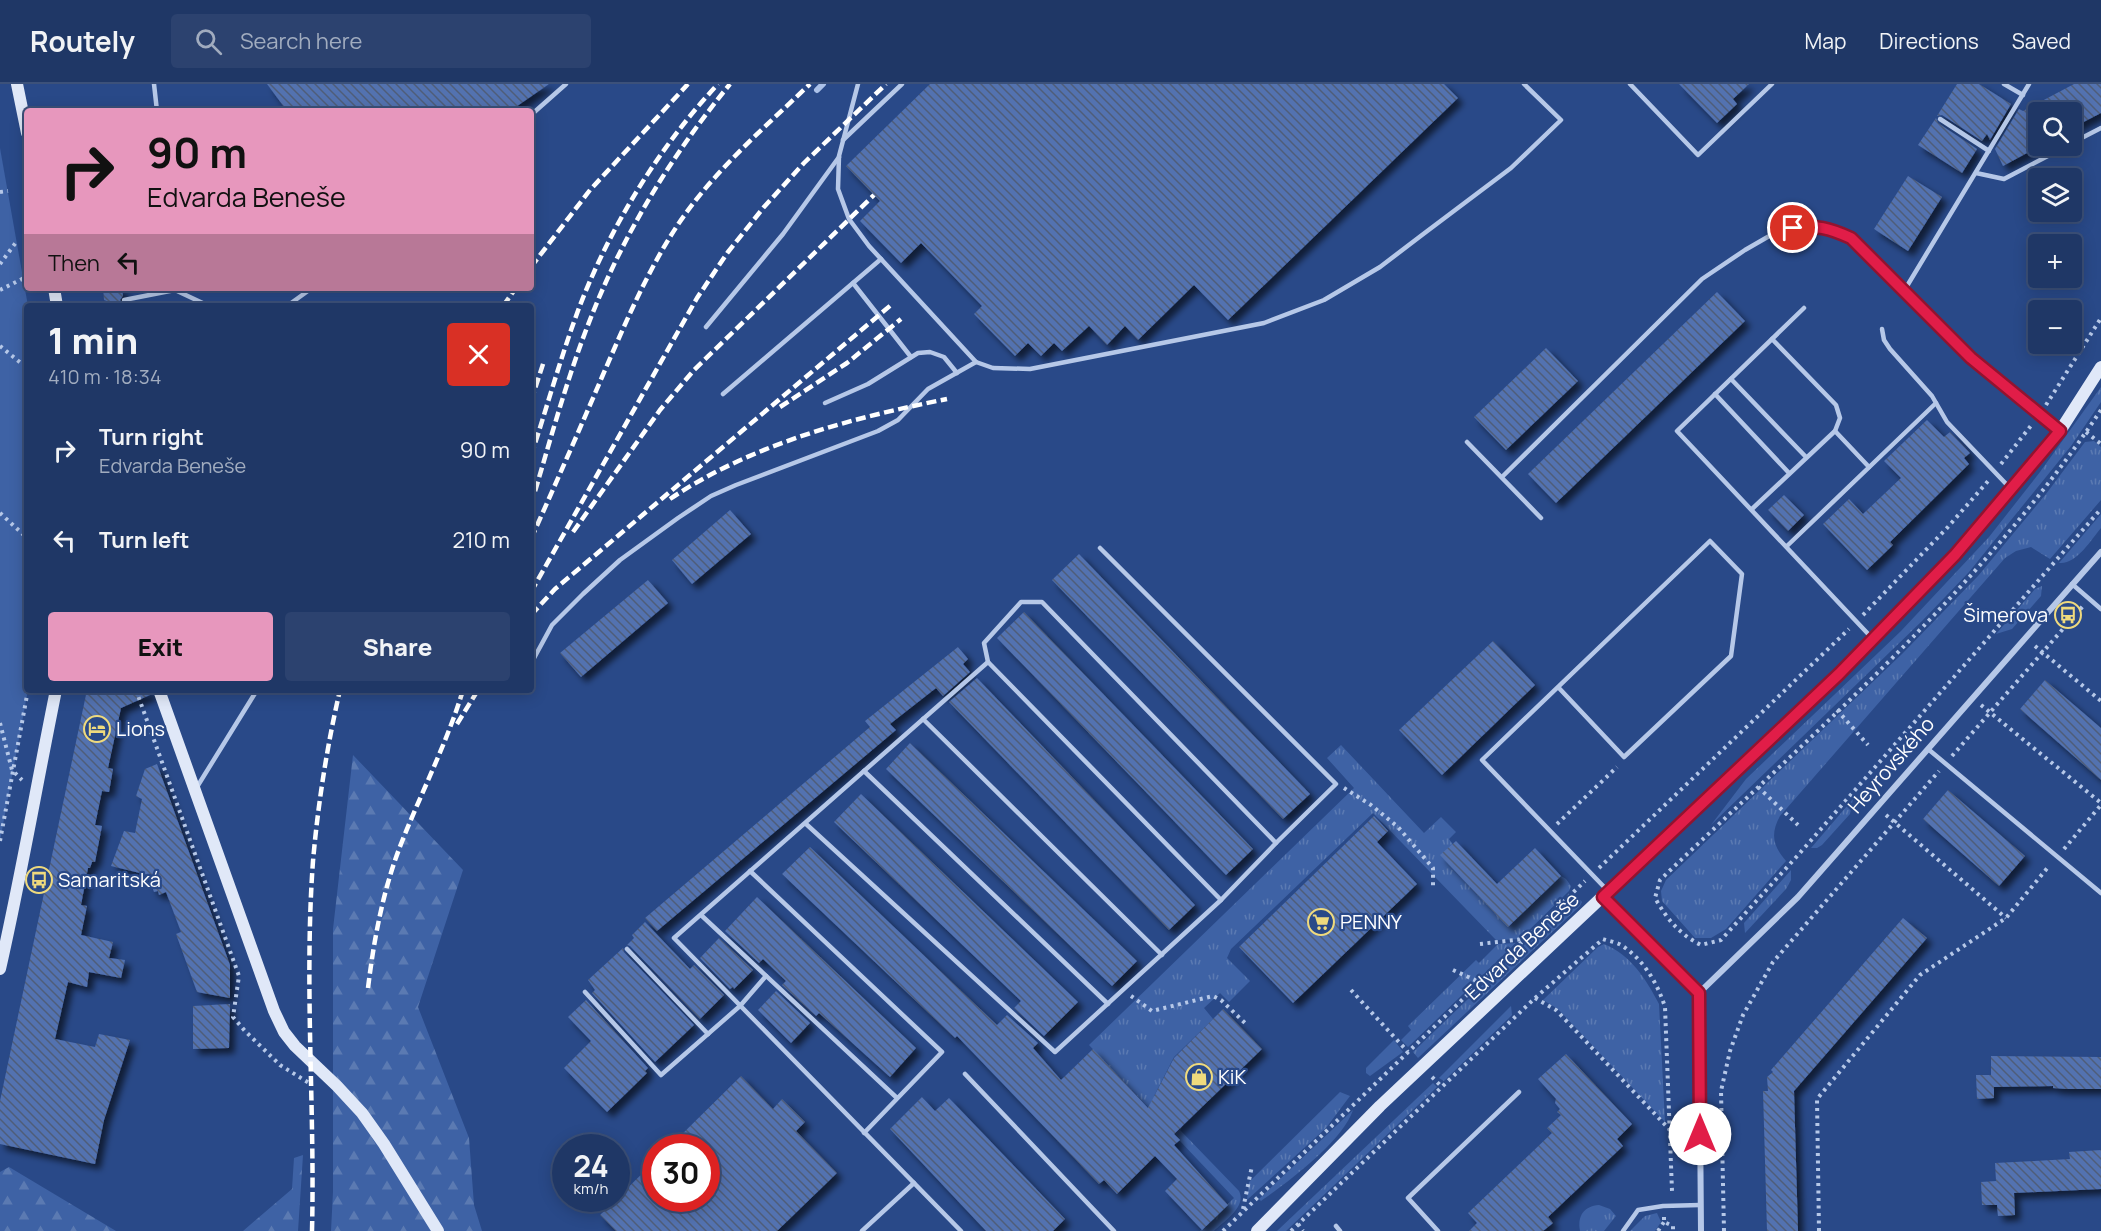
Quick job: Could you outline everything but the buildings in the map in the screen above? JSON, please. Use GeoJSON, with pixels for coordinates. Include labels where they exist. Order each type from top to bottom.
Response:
{"type":"FeatureCollection","features":[{"type":"Feature","properties":{"kind":"street"},"geometry":{"type":"LineString","coordinates":[[17,84],[24,118]]}},
{"type":"Feature","properties":{"kind":"street","name":"Edvarda Beneše"},"geometry":{"type":"LineString","coordinates":[[1257,1231],[1380,1106],[1839,674],[1955,555],[2060,431],[2101,368]]}},
{"type":"Feature","properties":{"kind":"street","name":"Heyrovského"},"geometry":{"type":"LineString","coordinates":[[1699,993],[1798,897],[2101,552]]}},
{"type":"Feature","properties":{"kind":"street"},"geometry":{"type":"LineString","coordinates":[[0,969],[16,901],[55,693]]}},
{"type":"Feature","properties":{"kind":"street"},"geometry":{"type":"LineString","coordinates":[[160,693],[274,1011],[284,1032],[310,1062],[362,1113],[438,1231]]}},
{"type":"Feature","properties":{"kind":"street"},"geometry":{"type":"LineString","coordinates":[[1606,894],[1699,993],[1701,1231]]}},
{"type":"Feature","properties":{"kind":"lane"},"geometry":{"type":"LineString","coordinates":[[154,84],[157,108]]}},
{"type":"Feature","properties":{"kind":"lane"},"geometry":{"type":"LineString","coordinates":[[534,112],[566,84]]}},
{"type":"Feature","properties":{"kind":"lane"},"geometry":{"type":"LineString","coordinates":[[858,84],[839,156],[838,189],[849,219],[882,260],[976,362],[993,368],[1030,369],[1264,323],[1324,300],[1380,267],[1511,168],[1561,120],[1524,84]]}},
{"type":"Feature","properties":{"kind":"lane"},"geometry":{"type":"LineString","coordinates":[[842,142],[902,84]]}},
{"type":"Feature","properties":{"kind":"lane"},"geometry":{"type":"LineString","coordinates":[[1630,84],[1698,155],[1772,84]]}},
{"type":"Feature","properties":{"kind":"lane"},"geometry":{"type":"LineString","coordinates":[[2004,84],[2023,94]]}},
{"type":"Feature","properties":{"kind":"lane"},"geometry":{"type":"LineString","coordinates":[[1904,291],[2029,84]]}},
{"type":"Feature","properties":{"kind":"lane"},"geometry":{"type":"LineString","coordinates":[[1940,119],[1989,151]]}},
{"type":"Feature","properties":{"kind":"lane"},"geometry":{"type":"LineString","coordinates":[[2082,138],[2101,128]]}},
{"type":"Feature","properties":{"kind":"lane"},"geometry":{"type":"LineString","coordinates":[[706,327],[783,234],[839,156]]}},
{"type":"Feature","properties":{"kind":"lane"},"geometry":{"type":"LineString","coordinates":[[1976,173],[2004,179],[2048,156]]}},
{"type":"Feature","properties":{"kind":"lane"},"geometry":{"type":"LineString","coordinates":[[1502,477],[1702,279],[1778,231],[1808,226],[1829,228],[1851,238],[1971,358],[2060,431]]}},
{"type":"Feature","properties":{"kind":"lane"},"geometry":{"type":"LineString","coordinates":[[723,394],[882,260]]}},
{"type":"Feature","properties":{"kind":"lane"},"geometry":{"type":"LineString","coordinates":[[853,283],[911,357]]}},
{"type":"Feature","properties":{"kind":"lane"},"geometry":{"type":"LineString","coordinates":[[124,300],[166,291]]}},
{"type":"Feature","properties":{"kind":"lane"},"geometry":{"type":"LineString","coordinates":[[179,291],[203,303]]}},
{"type":"Feature","properties":{"kind":"lane"},"geometry":{"type":"LineString","coordinates":[[290,303],[308,291]]}},
{"type":"Feature","properties":{"kind":"lane"},"geometry":{"type":"LineString","coordinates":[[1804,308],[1677,431],[1873,639]]}},
{"type":"Feature","properties":{"kind":"lane"},"geometry":{"type":"LineString","coordinates":[[1882,328],[1884,340],[1890,349],[1936,403],[1947,422],[2011,489]]}},
{"type":"Feature","properties":{"kind":"lane"},"geometry":{"type":"LineString","coordinates":[[1752,509],[1834,430],[1840,418],[1836,405],[1772,339]]}},
{"type":"Feature","properties":{"kind":"lane"},"geometry":{"type":"LineString","coordinates":[[825,403],[868,384],[918,353],[930,352],[944,357],[957,373]]}},
{"type":"Feature","properties":{"kind":"lane"},"geometry":{"type":"LineString","coordinates":[[534,658],[552,625],[583,594],[620,560],[678,518],[711,496],[736,485],[878,431],[898,420],[928,389],[976,362]]}},
{"type":"Feature","properties":{"kind":"lane"},"geometry":{"type":"LineString","coordinates":[[1731,379],[1806,458]]}},
{"type":"Feature","properties":{"kind":"lane"},"geometry":{"type":"LineString","coordinates":[[1715,394],[1789,473]]}},
{"type":"Feature","properties":{"kind":"lane"},"geometry":{"type":"LineString","coordinates":[[1787,546],[1936,403]]}},
{"type":"Feature","properties":{"kind":"lane"},"geometry":{"type":"LineString","coordinates":[[1834,430],[1869,467]]}},
{"type":"Feature","properties":{"kind":"lane"},"geometry":{"type":"LineString","coordinates":[[1467,442],[1541,518]]}},
{"type":"Feature","properties":{"kind":"lane"},"geometry":{"type":"LineString","coordinates":[[1558,687],[1624,757],[1731,656],[1742,574],[1710,541],[1558,687],[1482,760],[1592,874],[1606,894]]}},
{"type":"Feature","properties":{"kind":"lane"},"geometry":{"type":"LineString","coordinates":[[805,823],[1055,1052],[1221,900],[1336,784],[1100,548]]}},
{"type":"Feature","properties":{"kind":"lane"},"geometry":{"type":"LineString","coordinates":[[2072,584],[2101,609]]}},
{"type":"Feature","properties":{"kind":"lane"},"geometry":{"type":"LineString","coordinates":[[1221,900],[988,662],[984,643],[1022,602],[1042,602],[1276,843]]}},
{"type":"Feature","properties":{"kind":"lane"},"geometry":{"type":"LineString","coordinates":[[961,1231],[674,938],[988,662]]}},
{"type":"Feature","properties":{"kind":"lane"},"geometry":{"type":"LineString","coordinates":[[196,789],[255,693]]}},
{"type":"Feature","properties":{"kind":"lane"},"geometry":{"type":"LineString","coordinates":[[923,719],[1162,955]]}},
{"type":"Feature","properties":{"kind":"lane"},"geometry":{"type":"LineString","coordinates":[[1928,749],[2101,892]]}},
{"type":"Feature","properties":{"kind":"lane"},"geometry":{"type":"LineString","coordinates":[[864,771],[1108,1004]]}},
{"type":"Feature","properties":{"kind":"lane"},"geometry":{"type":"LineString","coordinates":[[750,871],[942,1052],[864,1133]]}},
{"type":"Feature","properties":{"kind":"lane"},"geometry":{"type":"LineString","coordinates":[[701,915],[897,1098]]}},
{"type":"Feature","properties":{"kind":"lane"},"geometry":{"type":"LineString","coordinates":[[627,949],[708,1034]]}},
{"type":"Feature","properties":{"kind":"lane"},"geometry":{"type":"LineString","coordinates":[[585,992],[662,1075],[740,1006],[766,976]]}},
{"type":"Feature","properties":{"kind":"lane"},"geometry":{"type":"LineString","coordinates":[[965,1074],[1113,1231]]}},
{"type":"Feature","properties":{"kind":"lane"},"geometry":{"type":"LineString","coordinates":[[1438,1231],[1408,1198],[1519,1092]]}},
{"type":"Feature","properties":{"kind":"lane"},"geometry":{"type":"LineString","coordinates":[[862,1231],[914,1183]]}},
{"type":"Feature","properties":{"kind":"lane"},"geometry":{"type":"LineString","coordinates":[[1623,1231],[1638,1210],[1664,1206],[1700,1205]]}},
{"type":"Feature","properties":{"kind":"lane"},"geometry":{"type":"LineString","coordinates":[[1336,1226],[1340,1231]]}},
{"type":"Feature","properties":{"kind":"path"},"geometry":{"type":"LineString","coordinates":[[0,192],[8,191]]}},
{"type":"Feature","properties":{"kind":"path"},"geometry":{"type":"LineString","coordinates":[[0,264],[17,241]]}},
{"type":"Feature","properties":{"kind":"path"},"geometry":{"type":"LineString","coordinates":[[0,290],[24,278]]}},
{"type":"Feature","properties":{"kind":"path"},"geometry":{"type":"LineString","coordinates":[[1223,1231],[1479,982],[1857,621],[1947,528],[2040,414],[2101,318]]}},
{"type":"Feature","properties":{"kind":"path"},"geometry":{"type":"LineString","coordinates":[[0,346],[24,366]]}},
{"type":"Feature","properties":{"kind":"path"},"geometry":{"type":"LineString","coordinates":[[2101,410],[2051,480],[1996,548],[1940,609],[1660,880],[1655,898],[1665,916],[1684,937],[1701,945],[1721,940],[2101,509]]}},
{"type":"Feature","properties":{"kind":"path"},"geometry":{"type":"LineString","coordinates":[[2086,432],[2101,444]]}},
{"type":"Feature","properties":{"kind":"path"},"geometry":{"type":"LineString","coordinates":[[0,513],[24,535]]}},
{"type":"Feature","properties":{"kind":"path"},"geometry":{"type":"LineString","coordinates":[[1724,1231],[1721,1091],[1730,1051],[1743,1015],[1773,962],[2089,599]]}},
{"type":"Feature","properties":{"kind":"path"},"geometry":{"type":"LineString","coordinates":[[2025,638],[2101,701]]}},
{"type":"Feature","properties":{"kind":"path"},"geometry":{"type":"LineString","coordinates":[[0,841],[27,693]]}},
{"type":"Feature","properties":{"kind":"path"},"geometry":{"type":"LineString","coordinates":[[137,693],[239,976],[233,1017],[280,1065],[311,1084]]}},
{"type":"Feature","properties":{"kind":"path"},"geometry":{"type":"LineString","coordinates":[[1819,1231],[1817,1099],[1920,975],[2006,918],[2101,804],[1972,698]]}},
{"type":"Feature","properties":{"kind":"path"},"geometry":{"type":"LineString","coordinates":[[1837,710],[1868,745]]}},
{"type":"Feature","properties":{"kind":"path"},"geometry":{"type":"LineString","coordinates":[[0,723],[12,770],[35,793]]}},
{"type":"Feature","properties":{"kind":"path"},"geometry":{"type":"LineString","coordinates":[[1550,831],[1617,767],[1624,757]]}},
{"type":"Feature","properties":{"kind":"path"},"geometry":{"type":"LineString","coordinates":[[1336,784],[1371,805],[1398,827],[1433,868],[1433,887]]}},
{"type":"Feature","properties":{"kind":"path"},"geometry":{"type":"LineString","coordinates":[[1758,787],[1798,825]]}},
{"type":"Feature","properties":{"kind":"path"},"geometry":{"type":"LineString","coordinates":[[1877,807],[2006,918]]}},
{"type":"Feature","properties":{"kind":"path"},"geometry":{"type":"LineString","coordinates":[[1480,945],[1524,939]]}},
{"type":"Feature","properties":{"kind":"path"},"geometry":{"type":"LineString","coordinates":[[1291,1231],[1535,998],[1603,939],[1620,944],[1650,972],[1659,988],[1665,1007],[1672,1191],[1663,1195],[1664,1222],[1658,1231]]}},
{"type":"Feature","properties":{"kind":"path"},"geometry":{"type":"LineString","coordinates":[[1453,970],[1479,982]]}},
{"type":"Feature","properties":{"kind":"path"},"geometry":{"type":"LineString","coordinates":[[1351,990],[1442,1087]]}},
{"type":"Feature","properties":{"kind":"path"},"geometry":{"type":"LineString","coordinates":[[1122,991],[1152,1011],[1213,996],[1221,1000],[1245,1023],[1248,1021]]}},
{"type":"Feature","properties":{"kind":"path"},"geometry":{"type":"LineString","coordinates":[[1535,998],[1556,1010],[1671,1131]]}},
{"type":"Feature","properties":{"kind":"path"},"geometry":{"type":"LineString","coordinates":[[1243,1210],[1252,1166]]}},
{"type":"Feature","properties":{"kind":"path"},"geometry":{"type":"LineString","coordinates":[[1664,1222],[1673,1226],[1674,1231]]}},
{"type":"Feature","properties":{"kind":"path"},"geometry":{"type":"LineString","coordinates":[[1298,1224],[1303,1231]]}},
{"type":"Feature","properties":{"kind":"green space"},"geometry":{"type":"Polygon","coordinates":[[[0,148],[27,303],[24,303],[24,693],[27,693],[0,841],[0,148]]]}},
{"type":"Feature","properties":{"kind":"green space"},"geometry":{"type":"Polygon","coordinates":[[[2101,387],[2101,402],[2071,446],[1969,572],[1922,621],[1711,825],[1746,779],[1901,631],[1989,537],[2040,472],[2101,387]]]}},
{"type":"Feature","properties":{"kind":"green space"},"geometry":{"type":"Polygon","coordinates":[[[2094,441],[2101,447],[2101,500],[2050,559],[2031,547],[2016,551],[2005,558],[1780,816],[1774,840],[1786,861],[1726,929],[1711,938],[1695,938],[1662,901],[1661,891],[1666,880],[1903,653],[1978,576],[2046,494],[2085,442],[2094,441]]]}},
{"type":"Feature","properties":{"kind":"green space"},"geometry":{"type":"Polygon","coordinates":[[[2101,514],[2101,528],[2088,545],[2071,560],[2059,563],[2101,514]]]}},
{"type":"Feature","properties":{"kind":"green space"},"geometry":{"type":"Polygon","coordinates":[[[2042,586],[2041,596],[2012,629],[1996,634],[2035,589],[2042,586]]]}},
{"type":"Feature","properties":{"kind":"green space"},"geometry":{"type":"Polygon","coordinates":[[[1341,745],[1424,833],[1441,817],[1456,832],[1449,839],[1509,926],[1561,876],[1571,886],[1569,891],[1520,939],[1496,940],[1373,813],[1231,949],[1227,958],[1250,981],[1229,1002],[1220,993],[1204,1008],[1213,1019],[1174,1057],[1154,1096],[1183,1125],[1180,1130],[1239,1191],[1240,1203],[1233,1213],[1214,1231],[1200,1231],[1234,1198],[1089,1045],[1354,788],[1327,758],[1341,745]]]}},
{"type":"Feature","properties":{"kind":"green space"},"geometry":{"type":"Polygon","coordinates":[[[353,755],[463,870],[418,1007],[469,1138],[474,1205],[482,1231],[331,1231],[333,929],[353,755]]]}},
{"type":"Feature","properties":{"kind":"green space"},"geometry":{"type":"Polygon","coordinates":[[[1853,799],[1850,814],[1822,845],[1811,848],[1853,799]]]}},
{"type":"Feature","properties":{"kind":"green space"},"geometry":{"type":"Polygon","coordinates":[[[1791,870],[1791,880],[1786,889],[1745,933],[1744,923],[1791,870]]]}},
{"type":"Feature","properties":{"kind":"green space"},"geometry":{"type":"Polygon","coordinates":[[[1576,895],[1582,902],[1580,906],[1418,1058],[1413,1052],[1576,895]]]}},
{"type":"Feature","properties":{"kind":"green space"},"geometry":{"type":"Polygon","coordinates":[[[1516,943],[1408,1047],[1401,1040],[1411,1030],[1408,1026],[1476,960],[1479,963],[1498,944],[1516,943]]]}},
{"type":"Feature","properties":{"kind":"green space"},"geometry":{"type":"Polygon","coordinates":[[[1604,944],[1630,961],[1659,1004],[1665,1122],[1558,1009],[1543,1000],[1598,947],[1604,944]]]}},
{"type":"Feature","properties":{"kind":"green space"},"geometry":{"type":"Polygon","coordinates":[[[1511,1006],[1512,1015],[1444,1081],[1439,1078],[1511,1006]]]}},
{"type":"Feature","properties":{"kind":"green space"},"geometry":{"type":"Polygon","coordinates":[[[1394,1040],[1403,1052],[1370,1076],[1366,1073],[1366,1068],[1394,1040]]]}},
{"type":"Feature","properties":{"kind":"green space"},"geometry":{"type":"Polygon","coordinates":[[[1433,1083],[1437,1087],[1286,1231],[1277,1231],[1433,1083]]]}},
{"type":"Feature","properties":{"kind":"green space"},"geometry":{"type":"Polygon","coordinates":[[[1340,1092],[1350,1096],[1326,1128],[1247,1200],[1249,1182],[1340,1092]]]}},
{"type":"Feature","properties":{"kind":"green space"},"geometry":{"type":"Polygon","coordinates":[[[1353,1110],[1338,1135],[1327,1147],[1272,1193],[1261,1201],[1259,1199],[1353,1110]]]}},
{"type":"Feature","properties":{"kind":"green space"},"geometry":{"type":"Polygon","coordinates":[[[303,1155],[298,1231],[243,1231],[292,1189],[294,1158],[303,1155]]]}},
{"type":"Feature","properties":{"kind":"green space"},"geometry":{"type":"Polygon","coordinates":[[[9,1167],[116,1231],[0,1231],[0,1172],[9,1167]]]}},
{"type":"Feature","properties":{"kind":"green space"},"geometry":{"type":"Polygon","coordinates":[[[1599,1205],[1610,1209],[1616,1216],[1604,1231],[1580,1231],[1583,1213],[1589,1207],[1599,1205]]]}},
{"type":"Feature","properties":{"kind":"green space"},"geometry":{"type":"Polygon","coordinates":[[[1657,1213],[1661,1222],[1655,1231],[1630,1231],[1645,1216],[1657,1213]]]}},
{"type":"Feature","properties":{"kind":"waterway"},"geometry":{"type":"LineString","coordinates":[[817,90],[823,84]]}},
{"type":"Feature","properties":{"kind":"railway"},"geometry":{"type":"LineString","coordinates":[[534,263],[590,190],[688,84]]}},
{"type":"Feature","properties":{"kind":"railway"},"geometry":{"type":"LineString","coordinates":[[534,446],[572,326],[591,278],[621,218],[656,161],[696,108],[718,84]]}},
{"type":"Feature","properties":{"kind":"railway"},"geometry":{"type":"LineString","coordinates":[[534,495],[573,366],[605,284],[645,205],[677,155],[730,84]]}},
{"type":"Feature","properties":{"kind":"railway"},"geometry":{"type":"LineString","coordinates":[[534,532],[628,318],[667,241],[693,204],[724,167],[810,84]]}},
{"type":"Feature","properties":{"kind":"railway"},"geometry":{"type":"LineString","coordinates":[[534,587],[697,298],[728,252],[764,207],[804,163],[886,84]]}},
{"type":"Feature","properties":{"kind":"railway"},"geometry":{"type":"LineString","coordinates":[[573,532],[660,410],[694,370],[874,195]]}},
{"type":"Feature","properties":{"kind":"railway"},"geometry":{"type":"LineString","coordinates":[[505,303],[514,291]]}},
{"type":"Feature","properties":{"kind":"railway"},"geometry":{"type":"LineString","coordinates":[[534,612],[555,589],[891,305]]}},
{"type":"Feature","properties":{"kind":"railway"},"geometry":{"type":"LineString","coordinates":[[780,407],[847,363],[901,319]]}},
{"type":"Feature","properties":{"kind":"railway"},"geometry":{"type":"LineString","coordinates":[[534,392],[544,361]]}},
{"type":"Feature","properties":{"kind":"railway"},"geometry":{"type":"LineString","coordinates":[[670,499],[734,463],[768,448],[839,424],[947,399]]}},
{"type":"Feature","properties":{"kind":"railway"},"geometry":{"type":"LineString","coordinates":[[312,1231],[310,907],[320,797],[339,693]]}},
{"type":"Feature","properties":{"kind":"railway"},"geometry":{"type":"LineString","coordinates":[[368,988],[373,951],[389,879],[462,693]]}},
{"type":"Feature","properties":{"kind":"railway"},"geometry":{"type":"LineString","coordinates":[[457,724],[476,693]]}},
{"type":"Feature","properties":{"kind":"place","name":"Šimerova"},"geometry":{"type":"Point","coordinates":[2068,615]}},
{"type":"Feature","properties":{"kind":"place","name":"Lions"},"geometry":{"type":"Point","coordinates":[97,729]}},
{"type":"Feature","properties":{"kind":"place","name":"Samaritská"},"geometry":{"type":"Point","coordinates":[39,880]}},
{"type":"Feature","properties":{"kind":"place","name":"PENNY"},"geometry":{"type":"Point","coordinates":[1321,922]}},
{"type":"Feature","properties":{"kind":"place","name":"KiK"},"geometry":{"type":"Point","coordinates":[1199,1077]}},
{"type":"Feature","properties":{"kind":"route"},"geometry":{"type":"LineString","coordinates":[[1700,1134],[1699,993],[1603,897],[1839,674],[1955,555],[2060,431],[1971,358],[1851,238],[1829,228],[1808,226],[1793,228]]}}]}
